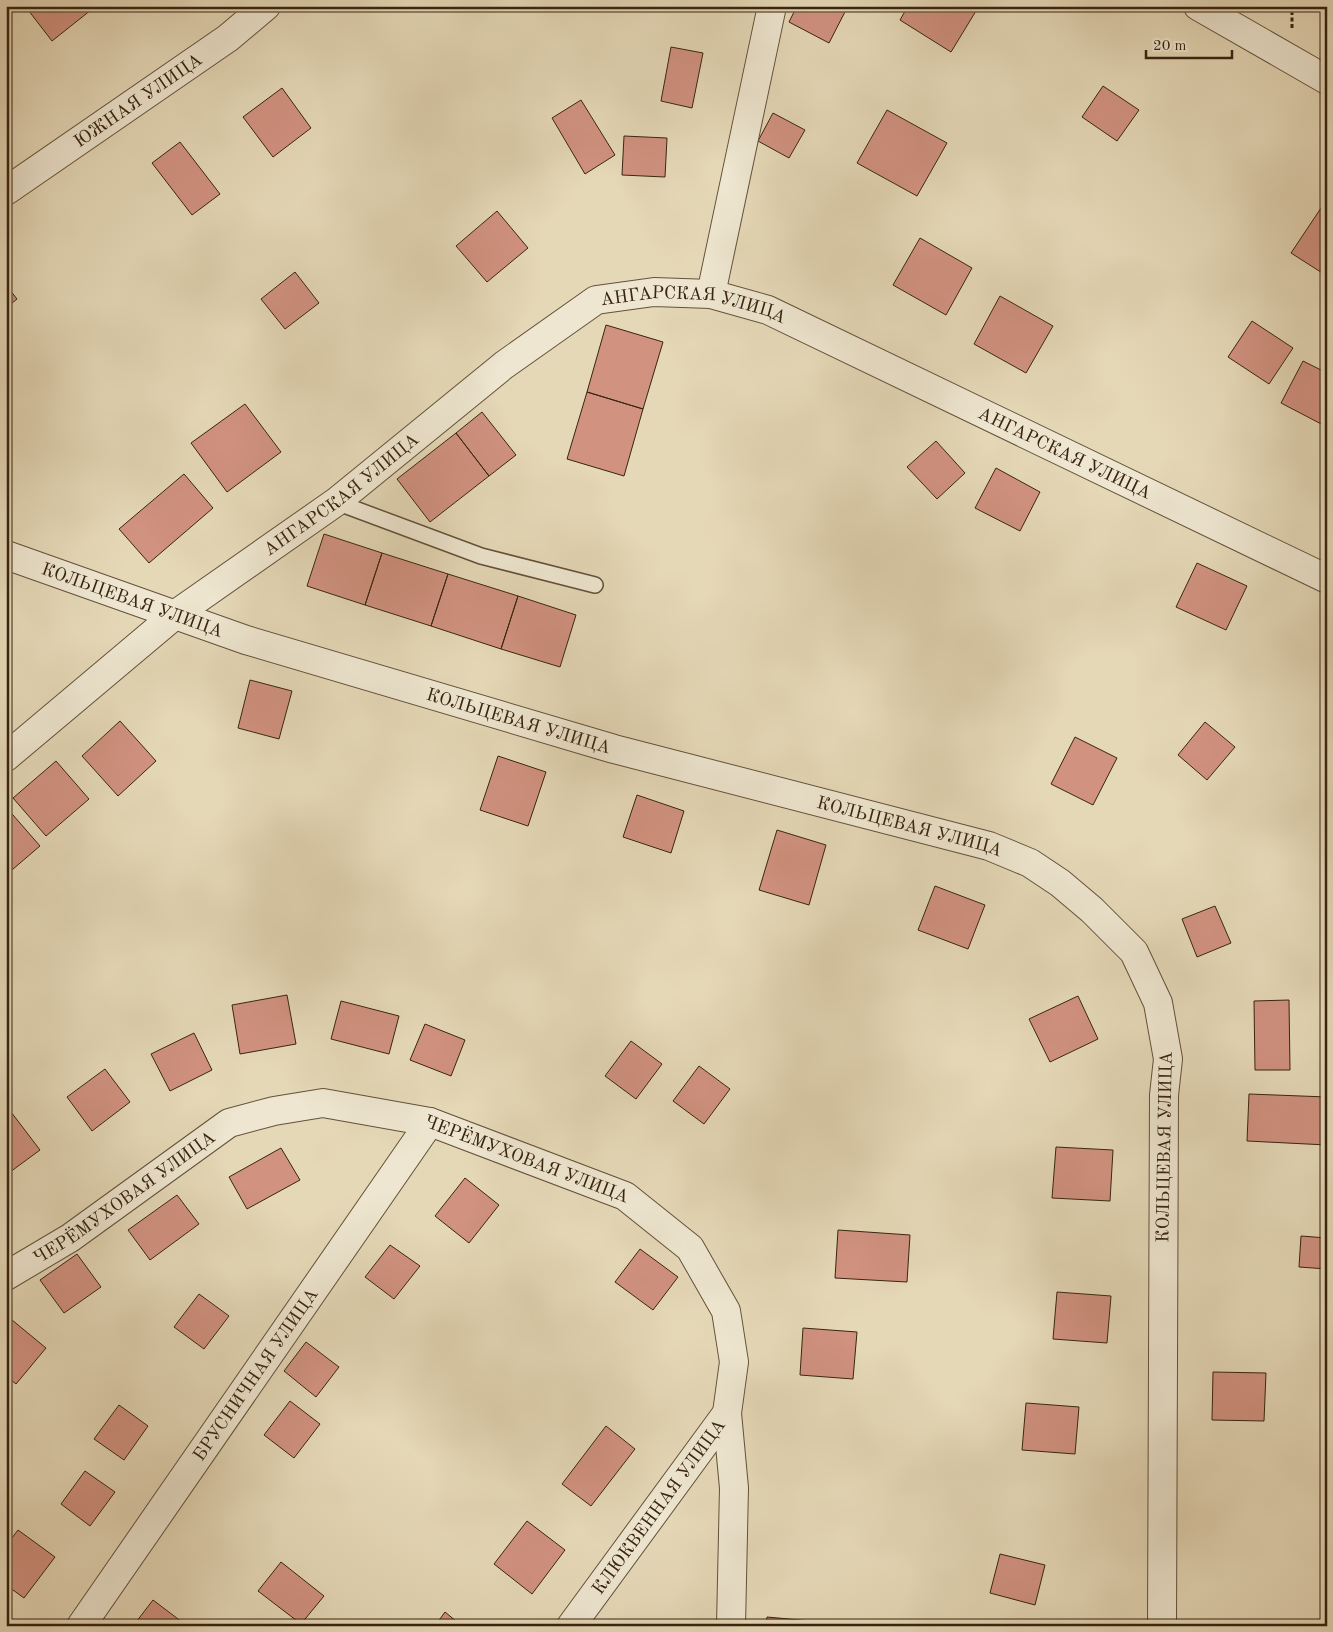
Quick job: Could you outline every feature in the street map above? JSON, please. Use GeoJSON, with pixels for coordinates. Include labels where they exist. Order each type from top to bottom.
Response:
{"type":"FeatureCollection","features":[{"type":"Feature","properties":{"kind":"street","name":"ЮЖНАЯ УЛИЦА"},"geometry":{"type":"LineString","coordinates":[[6,191],[228,38],[266,6]]}},
{"type":"Feature","properties":{"kind":"street"},"geometry":{"type":"LineString","coordinates":[[711,294],[772,6]]}},
{"type":"Feature","properties":{"kind":"street"},"geometry":{"type":"LineString","coordinates":[[1198,6],[1327,80]]}},
{"type":"Feature","properties":{"kind":"street","name":"АНГАРСКАЯ УЛИЦА"},"geometry":{"type":"LineString","coordinates":[[6,757],[176,614],[336,502],[504,365],[596,300],[654,292],[711,294],[768,310],[1327,579]]}},
{"type":"Feature","properties":{"kind":"street","name":"КОЛЬЦЕВАЯ УЛИЦА"},"geometry":{"type":"LineString","coordinates":[[6,555],[246,640],[614,748],[989,846],[1030,863],[1060,883],[1092,910],[1134,952],[1158,1003],[1168,1059],[1164,1105],[1162,1626]]}},
{"type":"Feature","properties":{"kind":"street","name":"ЧЕРЁМУХОВАЯ УЛИЦА"},"geometry":{"type":"LineString","coordinates":[[6,1276],[70,1238],[229,1123],[274,1111],[323,1103],[430,1122],[625,1196],[690,1248],[726,1310],[734,1362],[727,1413],[734,1488],[731,1626]]}},
{"type":"Feature","properties":{"kind":"street","name":"БРУСНИЧНАЯ УЛИЦА"},"geometry":{"type":"LineString","coordinates":[[81,1626],[430,1122]]}},
{"type":"Feature","properties":{"kind":"street","name":"КЛЮКВЕННАЯ УЛИЦА"},"geometry":{"type":"LineString","coordinates":[[571,1626],[727,1413]]}},
{"type":"Feature","properties":{"kind":"lane"},"geometry":{"type":"LineString","coordinates":[[336,502],[482,556],[595,586]]}},
{"type":"Feature","properties":{"kind":"building"},"geometry":{"type":"Polygon","coordinates":[[[25,6],[96,6],[52,41],[25,6]]]}},
{"type":"Feature","properties":{"kind":"building"},"geometry":{"type":"Polygon","coordinates":[[[797,6],[848,6],[829,43],[789,22],[797,6]]]}},
{"type":"Feature","properties":{"kind":"building"},"geometry":{"type":"Polygon","coordinates":[[[908,6],[979,6],[951,52],[900,20],[908,6]]]}},
{"type":"Feature","properties":{"kind":"building"},"geometry":{"type":"Polygon","coordinates":[[[671,47],[703,53],[692,108],[661,101],[671,47]]]}},
{"type":"Feature","properties":{"kind":"building"},"geometry":{"type":"Polygon","coordinates":[[[1103,86],[1139,110],[1117,141],[1082,117],[1103,86]]]}},
{"type":"Feature","properties":{"kind":"building"},"geometry":{"type":"Polygon","coordinates":[[[282,88],[311,128],[273,157],[243,117],[282,88]]]}},
{"type":"Feature","properties":{"kind":"building"},"geometry":{"type":"Polygon","coordinates":[[[581,100],[615,155],[585,174],[552,118],[581,100]]]}},
{"type":"Feature","properties":{"kind":"building"},"geometry":{"type":"Polygon","coordinates":[[[887,110],[947,143],[917,196],[857,163],[887,110]]]}},
{"type":"Feature","properties":{"kind":"building"},"geometry":{"type":"Polygon","coordinates":[[[773,113],[805,130],[789,158],[758,141],[773,113]]]}},
{"type":"Feature","properties":{"kind":"building"},"geometry":{"type":"Polygon","coordinates":[[[624,136],[667,138],[665,177],[622,175],[624,136]]]}},
{"type":"Feature","properties":{"kind":"building"},"geometry":{"type":"Polygon","coordinates":[[[180,142],[220,194],[192,215],[152,163],[180,142]]]}},
{"type":"Feature","properties":{"kind":"building"},"geometry":{"type":"Polygon","coordinates":[[[1327,199],[1327,276],[1291,253],[1327,199]]]}},
{"type":"Feature","properties":{"kind":"building"},"geometry":{"type":"Polygon","coordinates":[[[497,211],[528,248],[487,282],[456,246],[497,211]]]}},
{"type":"Feature","properties":{"kind":"building"},"geometry":{"type":"Polygon","coordinates":[[[920,238],[972,268],[946,315],[893,285],[920,238]]]}},
{"type":"Feature","properties":{"kind":"building"},"geometry":{"type":"Polygon","coordinates":[[[295,272],[319,303],[285,329],[261,299],[295,272]]]}},
{"type":"Feature","properties":{"kind":"building"},"geometry":{"type":"Polygon","coordinates":[[[6,285],[17,299],[6,308],[6,285]]]}},
{"type":"Feature","properties":{"kind":"building"},"geometry":{"type":"Polygon","coordinates":[[[1000,296],[1053,326],[1026,373],[974,344],[1000,296]]]}},
{"type":"Feature","properties":{"kind":"building"},"geometry":{"type":"Polygon","coordinates":[[[1252,321],[1293,348],[1269,384],[1228,357],[1252,321]]]}},
{"type":"Feature","properties":{"kind":"building"},"geometry":{"type":"Polygon","coordinates":[[[606,325],[663,342],[643,409],[587,392],[606,325]]]}},
{"type":"Feature","properties":{"kind":"building"},"geometry":{"type":"Polygon","coordinates":[[[1303,361],[1327,373],[1327,427],[1281,403],[1303,361]]]}},
{"type":"Feature","properties":{"kind":"building"},"geometry":{"type":"Polygon","coordinates":[[[587,392],[643,409],[624,476],[567,459],[587,392]]]}},
{"type":"Feature","properties":{"kind":"building"},"geometry":{"type":"Polygon","coordinates":[[[245,404],[281,452],[227,492],[191,443],[245,404]]]}},
{"type":"Feature","properties":{"kind":"building"},"geometry":{"type":"Polygon","coordinates":[[[482,412],[516,455],[489,476],[456,433],[482,412]]]}},
{"type":"Feature","properties":{"kind":"building"},"geometry":{"type":"Polygon","coordinates":[[[456,433],[489,476],[430,522],[397,479],[456,433]]]}},
{"type":"Feature","properties":{"kind":"building"},"geometry":{"type":"Polygon","coordinates":[[[936,441],[965,473],[937,499],[907,467],[936,441]]]}},
{"type":"Feature","properties":{"kind":"building"},"geometry":{"type":"Polygon","coordinates":[[[996,468],[1040,492],[1020,531],[975,508],[996,468]]]}},
{"type":"Feature","properties":{"kind":"building"},"geometry":{"type":"Polygon","coordinates":[[[184,474],[213,508],[149,563],[119,529],[184,474]]]}},
{"type":"Feature","properties":{"kind":"building"},"geometry":{"type":"Polygon","coordinates":[[[324,534],[382,553],[365,605],[307,586],[324,534]]]}},
{"type":"Feature","properties":{"kind":"building"},"geometry":{"type":"Polygon","coordinates":[[[382,553],[448,574],[431,626],[365,605],[382,553]]]}},
{"type":"Feature","properties":{"kind":"building"},"geometry":{"type":"Polygon","coordinates":[[[1197,563],[1247,586],[1226,630],[1176,607],[1197,563]]]}},
{"type":"Feature","properties":{"kind":"building"},"geometry":{"type":"Polygon","coordinates":[[[448,574],[518,596],[501,649],[431,626],[448,574]]]}},
{"type":"Feature","properties":{"kind":"building"},"geometry":{"type":"Polygon","coordinates":[[[518,596],[576,615],[560,667],[501,649],[518,596]]]}},
{"type":"Feature","properties":{"kind":"building"},"geometry":{"type":"Polygon","coordinates":[[[6,663],[10,682],[6,682],[6,663]]]}},
{"type":"Feature","properties":{"kind":"building"},"geometry":{"type":"Polygon","coordinates":[[[250,680],[292,691],[279,739],[238,728],[250,680]]]}},
{"type":"Feature","properties":{"kind":"building"},"geometry":{"type":"Polygon","coordinates":[[[120,721],[156,761],[118,796],[82,756],[120,721]]]}},
{"type":"Feature","properties":{"kind":"building"},"geometry":{"type":"Polygon","coordinates":[[[1205,722],[1235,747],[1207,780],[1178,755],[1205,722]]]}},
{"type":"Feature","properties":{"kind":"building"},"geometry":{"type":"Polygon","coordinates":[[[1075,737],[1117,758],[1093,805],[1051,784],[1075,737]]]}},
{"type":"Feature","properties":{"kind":"building"},"geometry":{"type":"Polygon","coordinates":[[[498,756],[546,772],[528,826],[480,810],[498,756]]]}},
{"type":"Feature","properties":{"kind":"building"},"geometry":{"type":"Polygon","coordinates":[[[56,761],[89,799],[46,836],[13,798],[56,761]]]}},
{"type":"Feature","properties":{"kind":"building"},"geometry":{"type":"Polygon","coordinates":[[[637,795],[684,811],[671,853],[623,837],[637,795]]]}},
{"type":"Feature","properties":{"kind":"building"},"geometry":{"type":"Polygon","coordinates":[[[6,807],[40,846],[6,875],[6,807]]]}},
{"type":"Feature","properties":{"kind":"building"},"geometry":{"type":"Polygon","coordinates":[[[777,830],[826,845],[809,905],[759,890],[777,830]]]}},
{"type":"Feature","properties":{"kind":"building"},"geometry":{"type":"Polygon","coordinates":[[[935,886],[985,905],[968,949],[918,930],[935,886]]]}},
{"type":"Feature","properties":{"kind":"building"},"geometry":{"type":"Polygon","coordinates":[[[1215,906],[1231,943],[1197,957],[1182,919],[1215,906]]]}},
{"type":"Feature","properties":{"kind":"building"},"geometry":{"type":"Polygon","coordinates":[[[287,995],[296,1044],[240,1054],[232,1005],[287,995]]]}},
{"type":"Feature","properties":{"kind":"building"},"geometry":{"type":"Polygon","coordinates":[[[1078,996],[1098,1039],[1050,1062],[1029,1019],[1078,996]]]}},
{"type":"Feature","properties":{"kind":"building"},"geometry":{"type":"Polygon","coordinates":[[[1289,1000],[1290,1070],[1255,1070],[1254,1001],[1289,1000]]]}},
{"type":"Feature","properties":{"kind":"building"},"geometry":{"type":"Polygon","coordinates":[[[341,1001],[399,1016],[389,1054],[331,1039],[341,1001]]]}},
{"type":"Feature","properties":{"kind":"building"},"geometry":{"type":"Polygon","coordinates":[[[425,1024],[465,1040],[451,1076],[410,1060],[425,1024]]]}},
{"type":"Feature","properties":{"kind":"building"},"geometry":{"type":"Polygon","coordinates":[[[194,1033],[212,1070],[170,1091],[151,1054],[194,1033]]]}},
{"type":"Feature","properties":{"kind":"building"},"geometry":{"type":"Polygon","coordinates":[[[631,1041],[662,1064],[636,1099],[605,1076],[631,1041]]]}},
{"type":"Feature","properties":{"kind":"building"},"geometry":{"type":"Polygon","coordinates":[[[699,1066],[730,1089],[704,1124],[673,1101],[699,1066]]]}},
{"type":"Feature","properties":{"kind":"building"},"geometry":{"type":"Polygon","coordinates":[[[105,1069],[130,1102],[92,1131],[67,1097],[105,1069]]]}},
{"type":"Feature","properties":{"kind":"building"},"geometry":{"type":"Polygon","coordinates":[[[1249,1094],[1327,1097],[1327,1145],[1247,1141],[1249,1094]]]}},
{"type":"Feature","properties":{"kind":"building"},"geometry":{"type":"Polygon","coordinates":[[[8,1108],[40,1150],[6,1175],[6,1110],[8,1108]]]}},
{"type":"Feature","properties":{"kind":"building"},"geometry":{"type":"Polygon","coordinates":[[[1056,1147],[1113,1150],[1110,1201],[1052,1198],[1056,1147]]]}},
{"type":"Feature","properties":{"kind":"building"},"geometry":{"type":"Polygon","coordinates":[[[281,1148],[300,1180],[247,1209],[229,1177],[281,1148]]]}},
{"type":"Feature","properties":{"kind":"building"},"geometry":{"type":"Polygon","coordinates":[[[465,1178],[499,1205],[469,1243],[435,1216],[465,1178]]]}},
{"type":"Feature","properties":{"kind":"building"},"geometry":{"type":"Polygon","coordinates":[[[177,1195],[199,1224],[150,1260],[128,1230],[177,1195]]]}},
{"type":"Feature","properties":{"kind":"building"},"geometry":{"type":"Polygon","coordinates":[[[838,1230],[910,1235],[907,1282],[835,1278],[838,1230]]]}},
{"type":"Feature","properties":{"kind":"building"},"geometry":{"type":"Polygon","coordinates":[[[1301,1236],[1327,1238],[1327,1269],[1299,1267],[1301,1236]]]}},
{"type":"Feature","properties":{"kind":"building"},"geometry":{"type":"Polygon","coordinates":[[[390,1245],[420,1266],[394,1299],[365,1277],[390,1245]]]}},
{"type":"Feature","properties":{"kind":"building"},"geometry":{"type":"Polygon","coordinates":[[[640,1249],[678,1277],[653,1310],[615,1282],[640,1249]]]}},
{"type":"Feature","properties":{"kind":"building"},"geometry":{"type":"Polygon","coordinates":[[[77,1254],[101,1287],[64,1313],[40,1280],[77,1254]]]}},
{"type":"Feature","properties":{"kind":"building"},"geometry":{"type":"Polygon","coordinates":[[[1057,1292],[1111,1296],[1107,1343],[1053,1339],[1057,1292]]]}},
{"type":"Feature","properties":{"kind":"building"},"geometry":{"type":"Polygon","coordinates":[[[199,1294],[229,1316],[204,1349],[174,1327],[199,1294]]]}},
{"type":"Feature","properties":{"kind":"building"},"geometry":{"type":"Polygon","coordinates":[[[6,1315],[46,1348],[16,1384],[6,1376],[6,1315]]]}},
{"type":"Feature","properties":{"kind":"building"},"geometry":{"type":"Polygon","coordinates":[[[803,1328],[857,1332],[853,1379],[800,1375],[803,1328]]]}},
{"type":"Feature","properties":{"kind":"building"},"geometry":{"type":"Polygon","coordinates":[[[306,1342],[339,1367],[316,1397],[284,1371],[306,1342]]]}},
{"type":"Feature","properties":{"kind":"building"},"geometry":{"type":"Polygon","coordinates":[[[1213,1372],[1266,1373],[1264,1421],[1212,1420],[1213,1372]]]}},
{"type":"Feature","properties":{"kind":"building"},"geometry":{"type":"Polygon","coordinates":[[[290,1401],[320,1424],[294,1458],[264,1435],[290,1401]]]}},
{"type":"Feature","properties":{"kind":"building"},"geometry":{"type":"Polygon","coordinates":[[[1026,1403],[1079,1407],[1075,1454],[1022,1450],[1026,1403]]]}},
{"type":"Feature","properties":{"kind":"building"},"geometry":{"type":"Polygon","coordinates":[[[119,1405],[148,1426],[124,1460],[94,1439],[119,1405]]]}},
{"type":"Feature","properties":{"kind":"building"},"geometry":{"type":"Polygon","coordinates":[[[606,1426],[635,1449],[591,1506],[562,1484],[606,1426]]]}},
{"type":"Feature","properties":{"kind":"building"},"geometry":{"type":"Polygon","coordinates":[[[85,1471],[115,1492],[90,1526],[61,1504],[85,1471]]]}},
{"type":"Feature","properties":{"kind":"building"},"geometry":{"type":"Polygon","coordinates":[[[527,1521],[565,1550],[532,1594],[494,1564],[527,1521]]]}},
{"type":"Feature","properties":{"kind":"building"},"geometry":{"type":"Polygon","coordinates":[[[18,1530],[55,1557],[24,1598],[6,1585],[6,1546],[18,1530]]]}},
{"type":"Feature","properties":{"kind":"building"},"geometry":{"type":"Polygon","coordinates":[[[1000,1554],[1045,1565],[1035,1605],[990,1593],[1000,1554]]]}},
{"type":"Feature","properties":{"kind":"building"},"geometry":{"type":"Polygon","coordinates":[[[281,1562],[324,1596],[301,1624],[258,1591],[281,1562]]]}},
{"type":"Feature","properties":{"kind":"building"},"geometry":{"type":"Polygon","coordinates":[[[153,1600],[182,1622],[179,1626],[133,1626],[153,1600]]]}},
{"type":"Feature","properties":{"kind":"building"},"geometry":{"type":"Polygon","coordinates":[[[445,1612],[462,1626],[435,1626],[445,1612]]]}},
{"type":"Feature","properties":{"kind":"building"},"geometry":{"type":"Polygon","coordinates":[[[767,1617],[811,1621],[811,1626],[766,1626],[767,1617]]]}}]}
